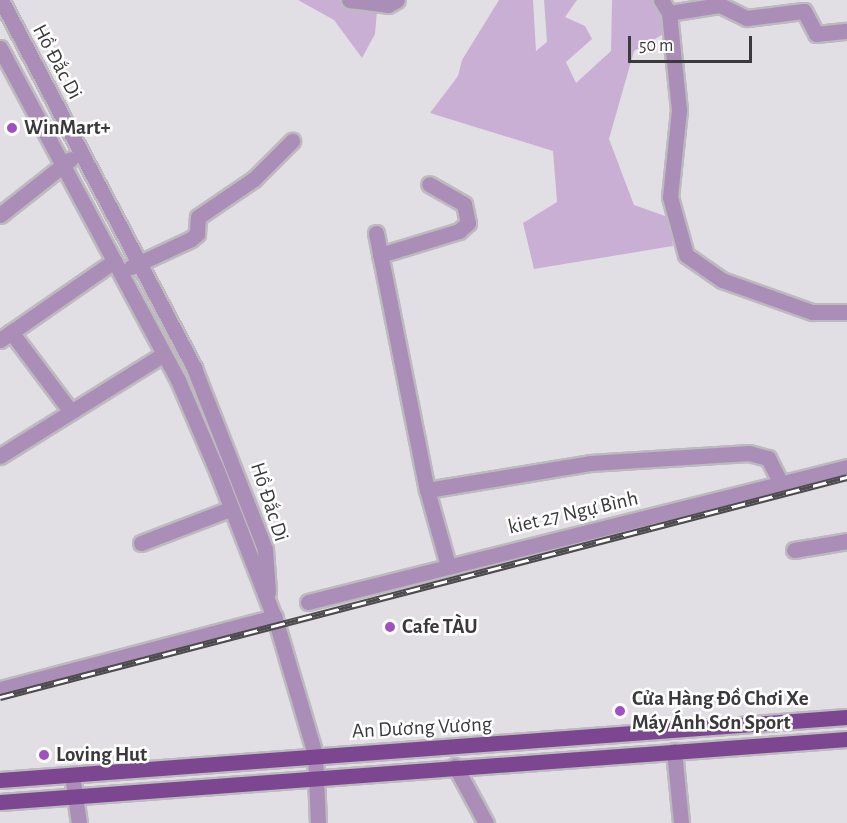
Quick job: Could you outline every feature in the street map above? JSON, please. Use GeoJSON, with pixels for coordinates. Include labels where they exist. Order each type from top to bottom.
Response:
{"type":"FeatureCollection","features":[{"type":"Feature","properties":{"kind":"main road","name":"An Dương Vương"},"geometry":{"type":"LineString","coordinates":[[0,780],[72,776],[315,754],[569,741],[847,717]]}},
{"type":"Feature","properties":{"kind":"main road"},"geometry":{"type":"LineString","coordinates":[[758,745],[760,724]]}},
{"type":"Feature","properties":{"kind":"main road","name":"An Dương Vương"},"geometry":{"type":"LineString","coordinates":[[0,802],[317,776],[847,739]]}},
{"type":"Feature","properties":{"kind":"street","name":"Hồ Đắc Di"},"geometry":{"type":"LineString","coordinates":[[1,0],[139,261],[236,466],[265,549],[268,601]]}},
{"type":"Feature","properties":{"kind":"street"},"geometry":{"type":"LineString","coordinates":[[349,0],[388,5],[397,0]]}},
{"type":"Feature","properties":{"kind":"street"},"geometry":{"type":"LineString","coordinates":[[661,0],[669,13],[679,110],[670,197],[686,255],[722,280],[812,312],[847,312]]}},
{"type":"Feature","properties":{"kind":"street"},"geometry":{"type":"LineString","coordinates":[[669,13],[720,5],[747,18],[802,11],[816,34],[847,31]]}},
{"type":"Feature","properties":{"kind":"street","name":"Hồ Đắc Di"},"geometry":{"type":"LineString","coordinates":[[0,48],[164,354],[268,601]]}},
{"type":"Feature","properties":{"kind":"street"},"geometry":{"type":"LineString","coordinates":[[69,409],[5,336],[118,267],[139,261],[190,239],[197,234],[198,217],[254,179],[292,141]]}},
{"type":"Feature","properties":{"kind":"street"},"geometry":{"type":"LineString","coordinates":[[0,215],[81,152]]}},
{"type":"Feature","properties":{"kind":"street"},"geometry":{"type":"LineString","coordinates":[[380,255],[459,231],[468,223],[464,204],[429,184]]}},
{"type":"Feature","properties":{"kind":"street"},"geometry":{"type":"LineString","coordinates":[[376,234],[427,490],[448,565]]}},
{"type":"Feature","properties":{"kind":"street"},"geometry":{"type":"LineString","coordinates":[[0,456],[69,409],[164,354]]}},
{"type":"Feature","properties":{"kind":"street"},"geometry":{"type":"LineString","coordinates":[[427,490],[590,463],[749,453],[768,458],[782,485]]}},
{"type":"Feature","properties":{"kind":"street","name":"kiet 27 Ngự Bình"},"geometry":{"type":"LineString","coordinates":[[308,602],[448,565],[782,485],[847,467]]}},
{"type":"Feature","properties":{"kind":"street"},"geometry":{"type":"LineString","coordinates":[[141,543],[230,509]]}},
{"type":"Feature","properties":{"kind":"street"},"geometry":{"type":"LineString","coordinates":[[794,550],[847,542]]}},
{"type":"Feature","properties":{"kind":"street"},"geometry":{"type":"LineString","coordinates":[[268,601],[315,754],[318,823]]}},
{"type":"Feature","properties":{"kind":"street"},"geometry":{"type":"LineString","coordinates":[[0,689],[274,617]]}},
{"type":"Feature","properties":{"kind":"street"},"geometry":{"type":"LineString","coordinates":[[674,751],[681,823]]}},
{"type":"Feature","properties":{"kind":"street"},"geometry":{"type":"LineString","coordinates":[[455,766],[486,823]]}},
{"type":"Feature","properties":{"kind":"street"},"geometry":{"type":"LineString","coordinates":[[72,776],[79,823]]}},
{"type":"Feature","properties":{"kind":"shaded area"},"geometry":{"type":"Polygon","coordinates":[[[298,0],[378,0],[375,34],[362,58],[334,20],[298,0]]]}},
{"type":"Feature","properties":{"kind":"shaded area"},"geometry":{"type":"Polygon","coordinates":[[[499,0],[533,0],[536,51],[547,42],[544,0],[577,0],[565,17],[585,26],[592,39],[566,62],[576,83],[611,51],[612,0],[659,0],[679,25],[634,51],[609,139],[634,205],[668,217],[673,246],[534,269],[523,223],[557,202],[553,151],[430,113],[458,76],[462,60],[499,0]]]}},
{"type":"Feature","properties":{"kind":"railway"},"geometry":{"type":"LineString","coordinates":[[0,697],[847,477]]}},
{"type":"Feature","properties":{"kind":"place","name":"WinMart+"},"geometry":{"type":"Point","coordinates":[12,128]}},
{"type":"Feature","properties":{"kind":"place","name":"Cafe TÀU"},"geometry":{"type":"Point","coordinates":[390,627]}},
{"type":"Feature","properties":{"kind":"place","name":"Cửa Hàng Đồ Chơi Xe Máy Ánh Sơn Sport"},"geometry":{"type":"Point","coordinates":[620,711]}},
{"type":"Feature","properties":{"kind":"place","name":"Loving Hut"},"geometry":{"type":"Point","coordinates":[44,755]}}]}
